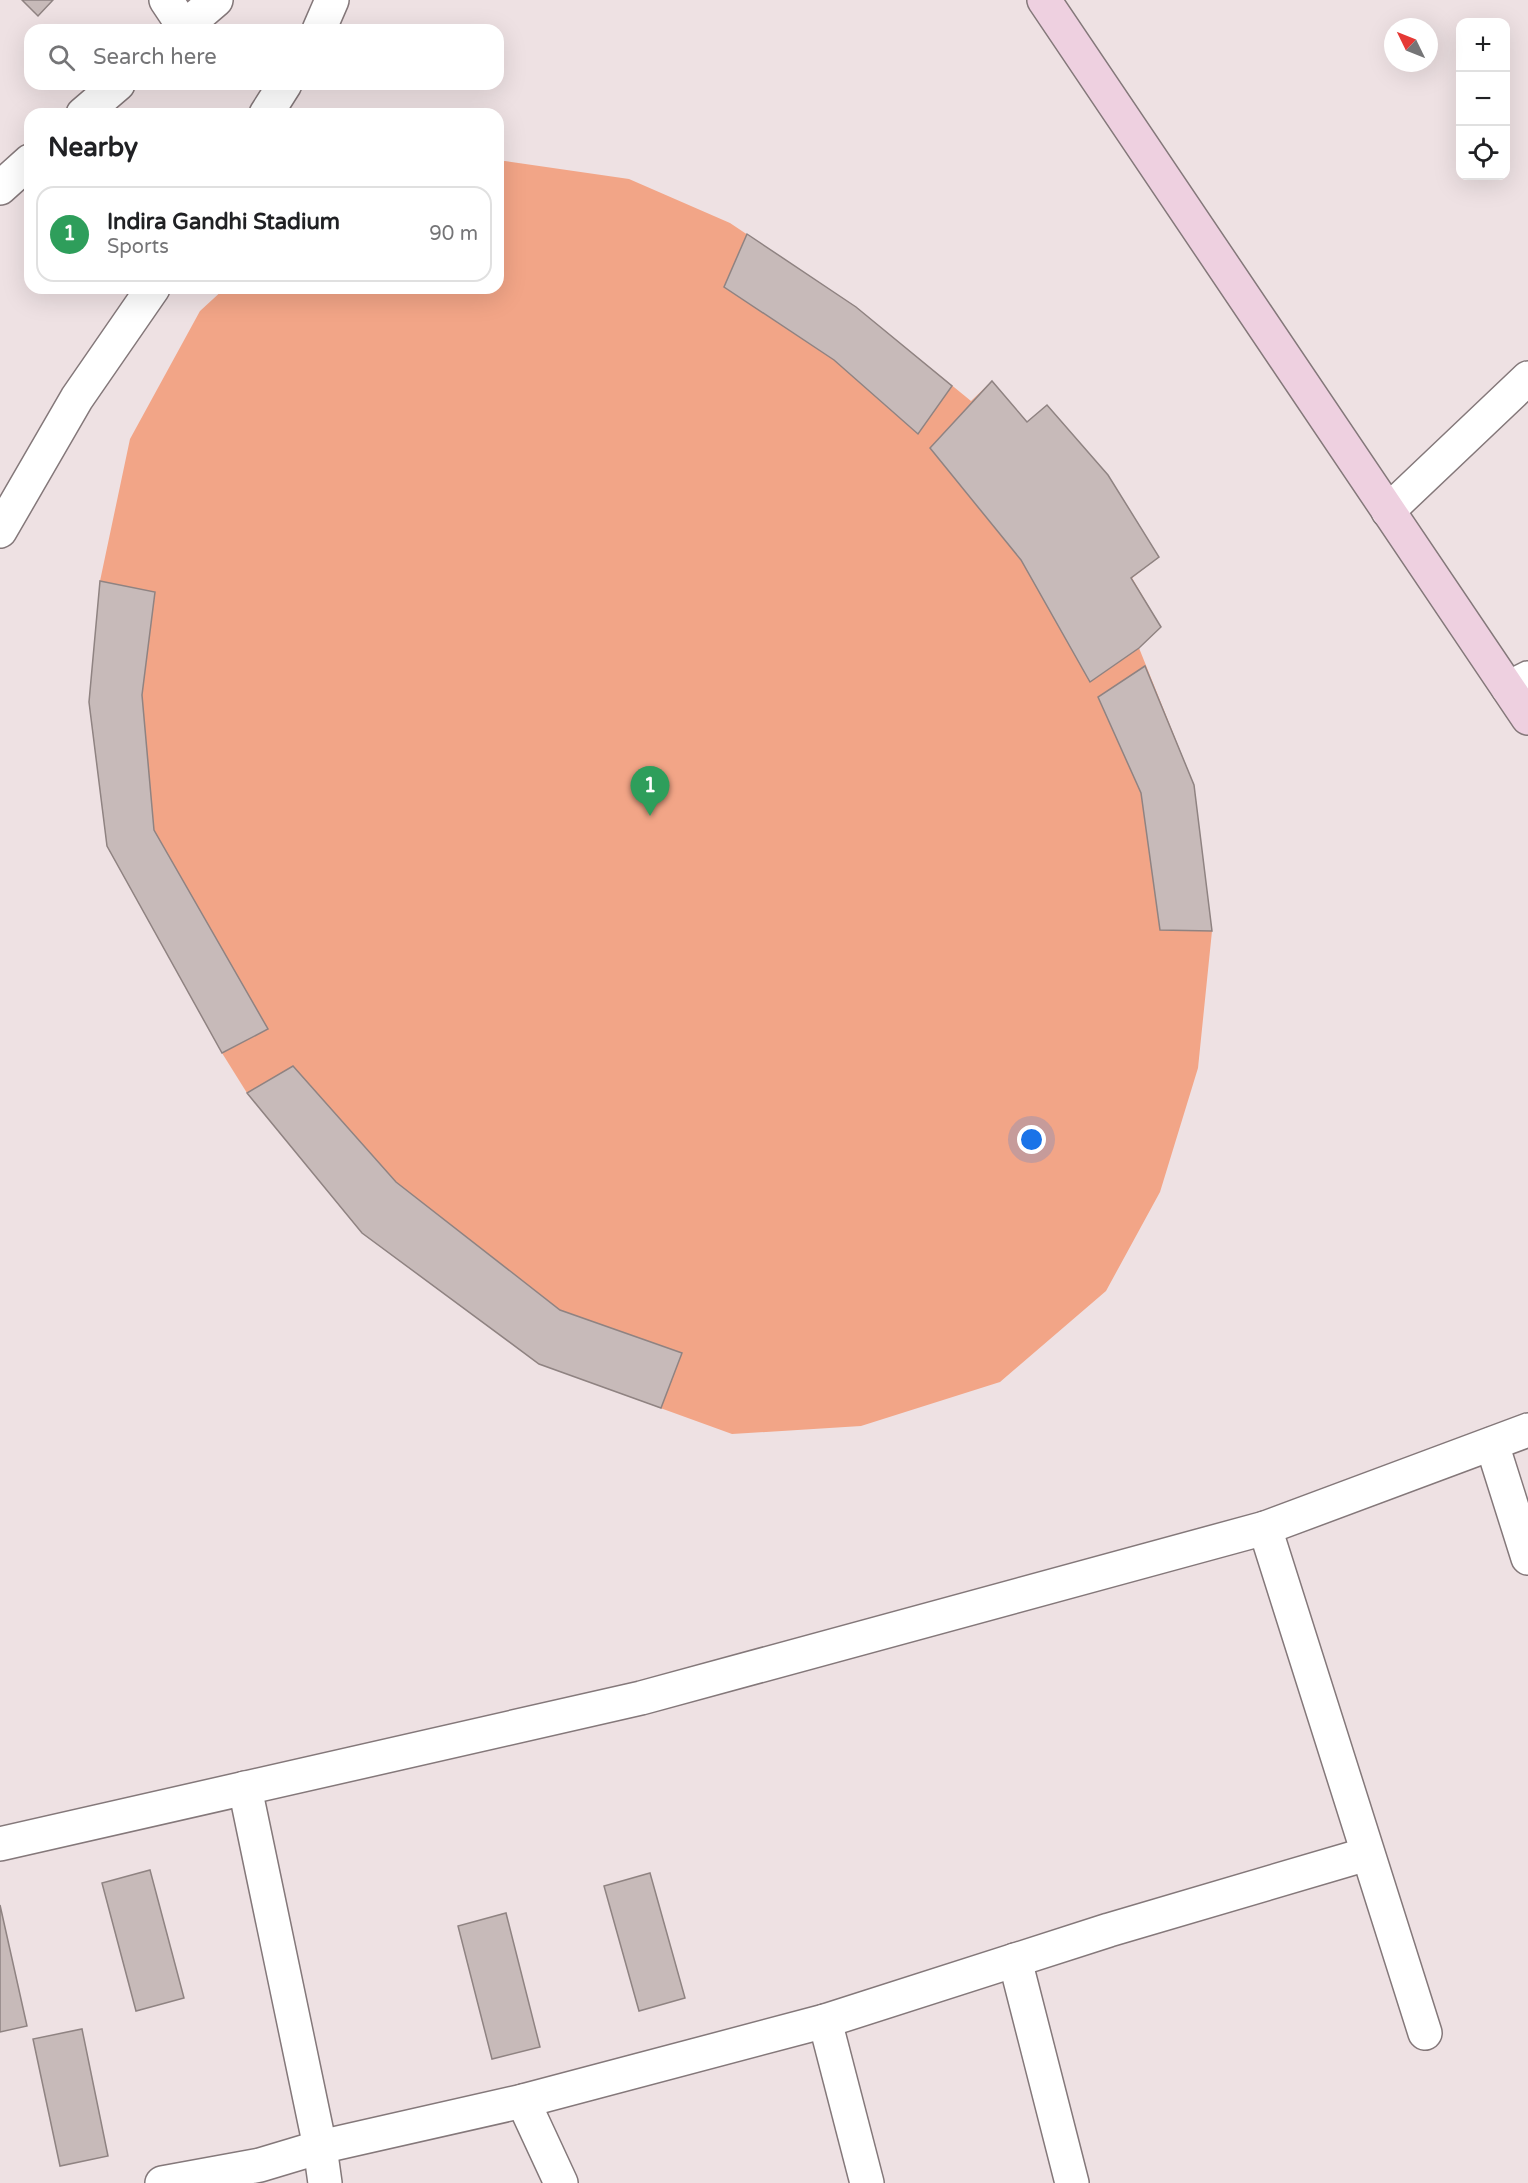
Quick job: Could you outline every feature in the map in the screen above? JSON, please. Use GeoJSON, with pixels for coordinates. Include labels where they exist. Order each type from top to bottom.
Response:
{"type":"FeatureCollection","features":[{"type":"Feature","properties":{"kind":"street"},"geometry":{"type":"LineString","coordinates":[[166,0],[181,24]]}},
{"type":"Feature","properties":{"kind":"street"},"geometry":{"type":"LineString","coordinates":[[188,24],[216,0]]}},
{"type":"Feature","properties":{"kind":"street"},"geometry":{"type":"LineString","coordinates":[[322,24],[333,0]]}},
{"type":"Feature","properties":{"kind":"street"},"geometry":{"type":"LineString","coordinates":[[1044,0],[1388,510],[1518,683],[1528,718]]}},
{"type":"Feature","properties":{"kind":"street"},"geometry":{"type":"LineString","coordinates":[[91,108],[111,90]]}},
{"type":"Feature","properties":{"kind":"street"},"geometry":{"type":"LineString","coordinates":[[270,108],[281,90]]}},
{"type":"Feature","properties":{"kind":"street"},"geometry":{"type":"LineString","coordinates":[[0,188],[24,166]]}},
{"type":"Feature","properties":{"kind":"street"},"geometry":{"type":"LineString","coordinates":[[0,531],[77,398],[149,294]]}},
{"type":"Feature","properties":{"kind":"street"},"geometry":{"type":"LineString","coordinates":[[1388,510],[1528,378]]}},
{"type":"Feature","properties":{"kind":"street"},"geometry":{"type":"LineString","coordinates":[[0,1844],[641,1698],[1265,1528],[1528,1430]]}},
{"type":"Feature","properties":{"kind":"street"},"geometry":{"type":"LineString","coordinates":[[1492,1443],[1528,1558]]}},
{"type":"Feature","properties":{"kind":"street"},"geometry":{"type":"LineString","coordinates":[[1265,1528],[1425,2033]]}},
{"type":"Feature","properties":{"kind":"street"},"geometry":{"type":"LineString","coordinates":[[245,1788],[320,2147],[325,2183]]}},
{"type":"Feature","properties":{"kind":"street"},"geometry":{"type":"LineString","coordinates":[[162,2183],[260,2165],[320,2147],[523,2101],[825,2021],[1109,1930],[1367,1854]]}},
{"type":"Feature","properties":{"kind":"street"},"geometry":{"type":"LineString","coordinates":[[1015,1960],[1072,2183]]}},
{"type":"Feature","properties":{"kind":"street"},"geometry":{"type":"LineString","coordinates":[[825,2021],[867,2183]]}},
{"type":"Feature","properties":{"kind":"street"},"geometry":{"type":"LineString","coordinates":[[523,2101],[561,2183]]}},
{"type":"Feature","properties":{"kind":"shaded area"},"geometry":{"type":"Polygon","coordinates":[[[504,161],[629,179],[730,223],[856,307],[971,401],[992,381],[1027,422],[1047,405],[1108,476],[1159,557],[1132,578],[1161,627],[1139,648],[1194,785],[1212,931],[1198,1068],[1160,1192],[1106,1291],[1000,1382],[861,1426],[732,1434],[539,1364],[362,1233],[247,1093],[222,1053],[107,846],[89,702],[100,581],[130,439],[200,311],[218,294],[504,294],[504,161]]]}},
{"type":"Feature","properties":{"kind":"building"},"geometry":{"type":"Polygon","coordinates":[[[22,0],[53,0],[38,16],[22,0]]]}},
{"type":"Feature","properties":{"kind":"building"},"geometry":{"type":"Polygon","coordinates":[[[747,234],[856,307],[952,386],[918,434],[834,360],[724,287],[747,234]]]}},
{"type":"Feature","properties":{"kind":"building"},"geometry":{"type":"Polygon","coordinates":[[[992,381],[1027,422],[1047,405],[1108,475],[1159,557],[1131,578],[1161,627],[1139,648],[1090,682],[1021,560],[930,448],[992,381]]]}},
{"type":"Feature","properties":{"kind":"building"},"geometry":{"type":"Polygon","coordinates":[[[100,581],[155,592],[142,695],[154,830],[268,1029],[222,1053],[107,846],[89,702],[100,581]]]}},
{"type":"Feature","properties":{"kind":"building"},"geometry":{"type":"Polygon","coordinates":[[[1145,666],[1194,785],[1212,931],[1160,930],[1141,793],[1098,697],[1145,666]]]}},
{"type":"Feature","properties":{"kind":"building"},"geometry":{"type":"Polygon","coordinates":[[[293,1066],[396,1182],[560,1310],[682,1353],[661,1408],[539,1364],[362,1233],[247,1093],[293,1066]]]}},
{"type":"Feature","properties":{"kind":"building"},"geometry":{"type":"Polygon","coordinates":[[[150,1870],[184,1998],[136,2011],[102,1883],[150,1870]]]}},
{"type":"Feature","properties":{"kind":"building"},"geometry":{"type":"Polygon","coordinates":[[[650,1873],[685,1998],[639,2011],[604,1886],[650,1873]]]}},
{"type":"Feature","properties":{"kind":"building"},"geometry":{"type":"Polygon","coordinates":[[[0,1905],[27,2026],[0,2032],[0,1905]]]}},
{"type":"Feature","properties":{"kind":"building"},"geometry":{"type":"Polygon","coordinates":[[[506,1913],[540,2047],[492,2059],[458,1926],[506,1913]]]}},
{"type":"Feature","properties":{"kind":"building"},"geometry":{"type":"Polygon","coordinates":[[[82,2029],[108,2156],[60,2166],[33,2039],[82,2029]]]}},
{"type":"Feature","properties":{"kind":"place","name":"Indira Gandhi Stadium"},"geometry":{"type":"Point","coordinates":[650,816]}}]}
